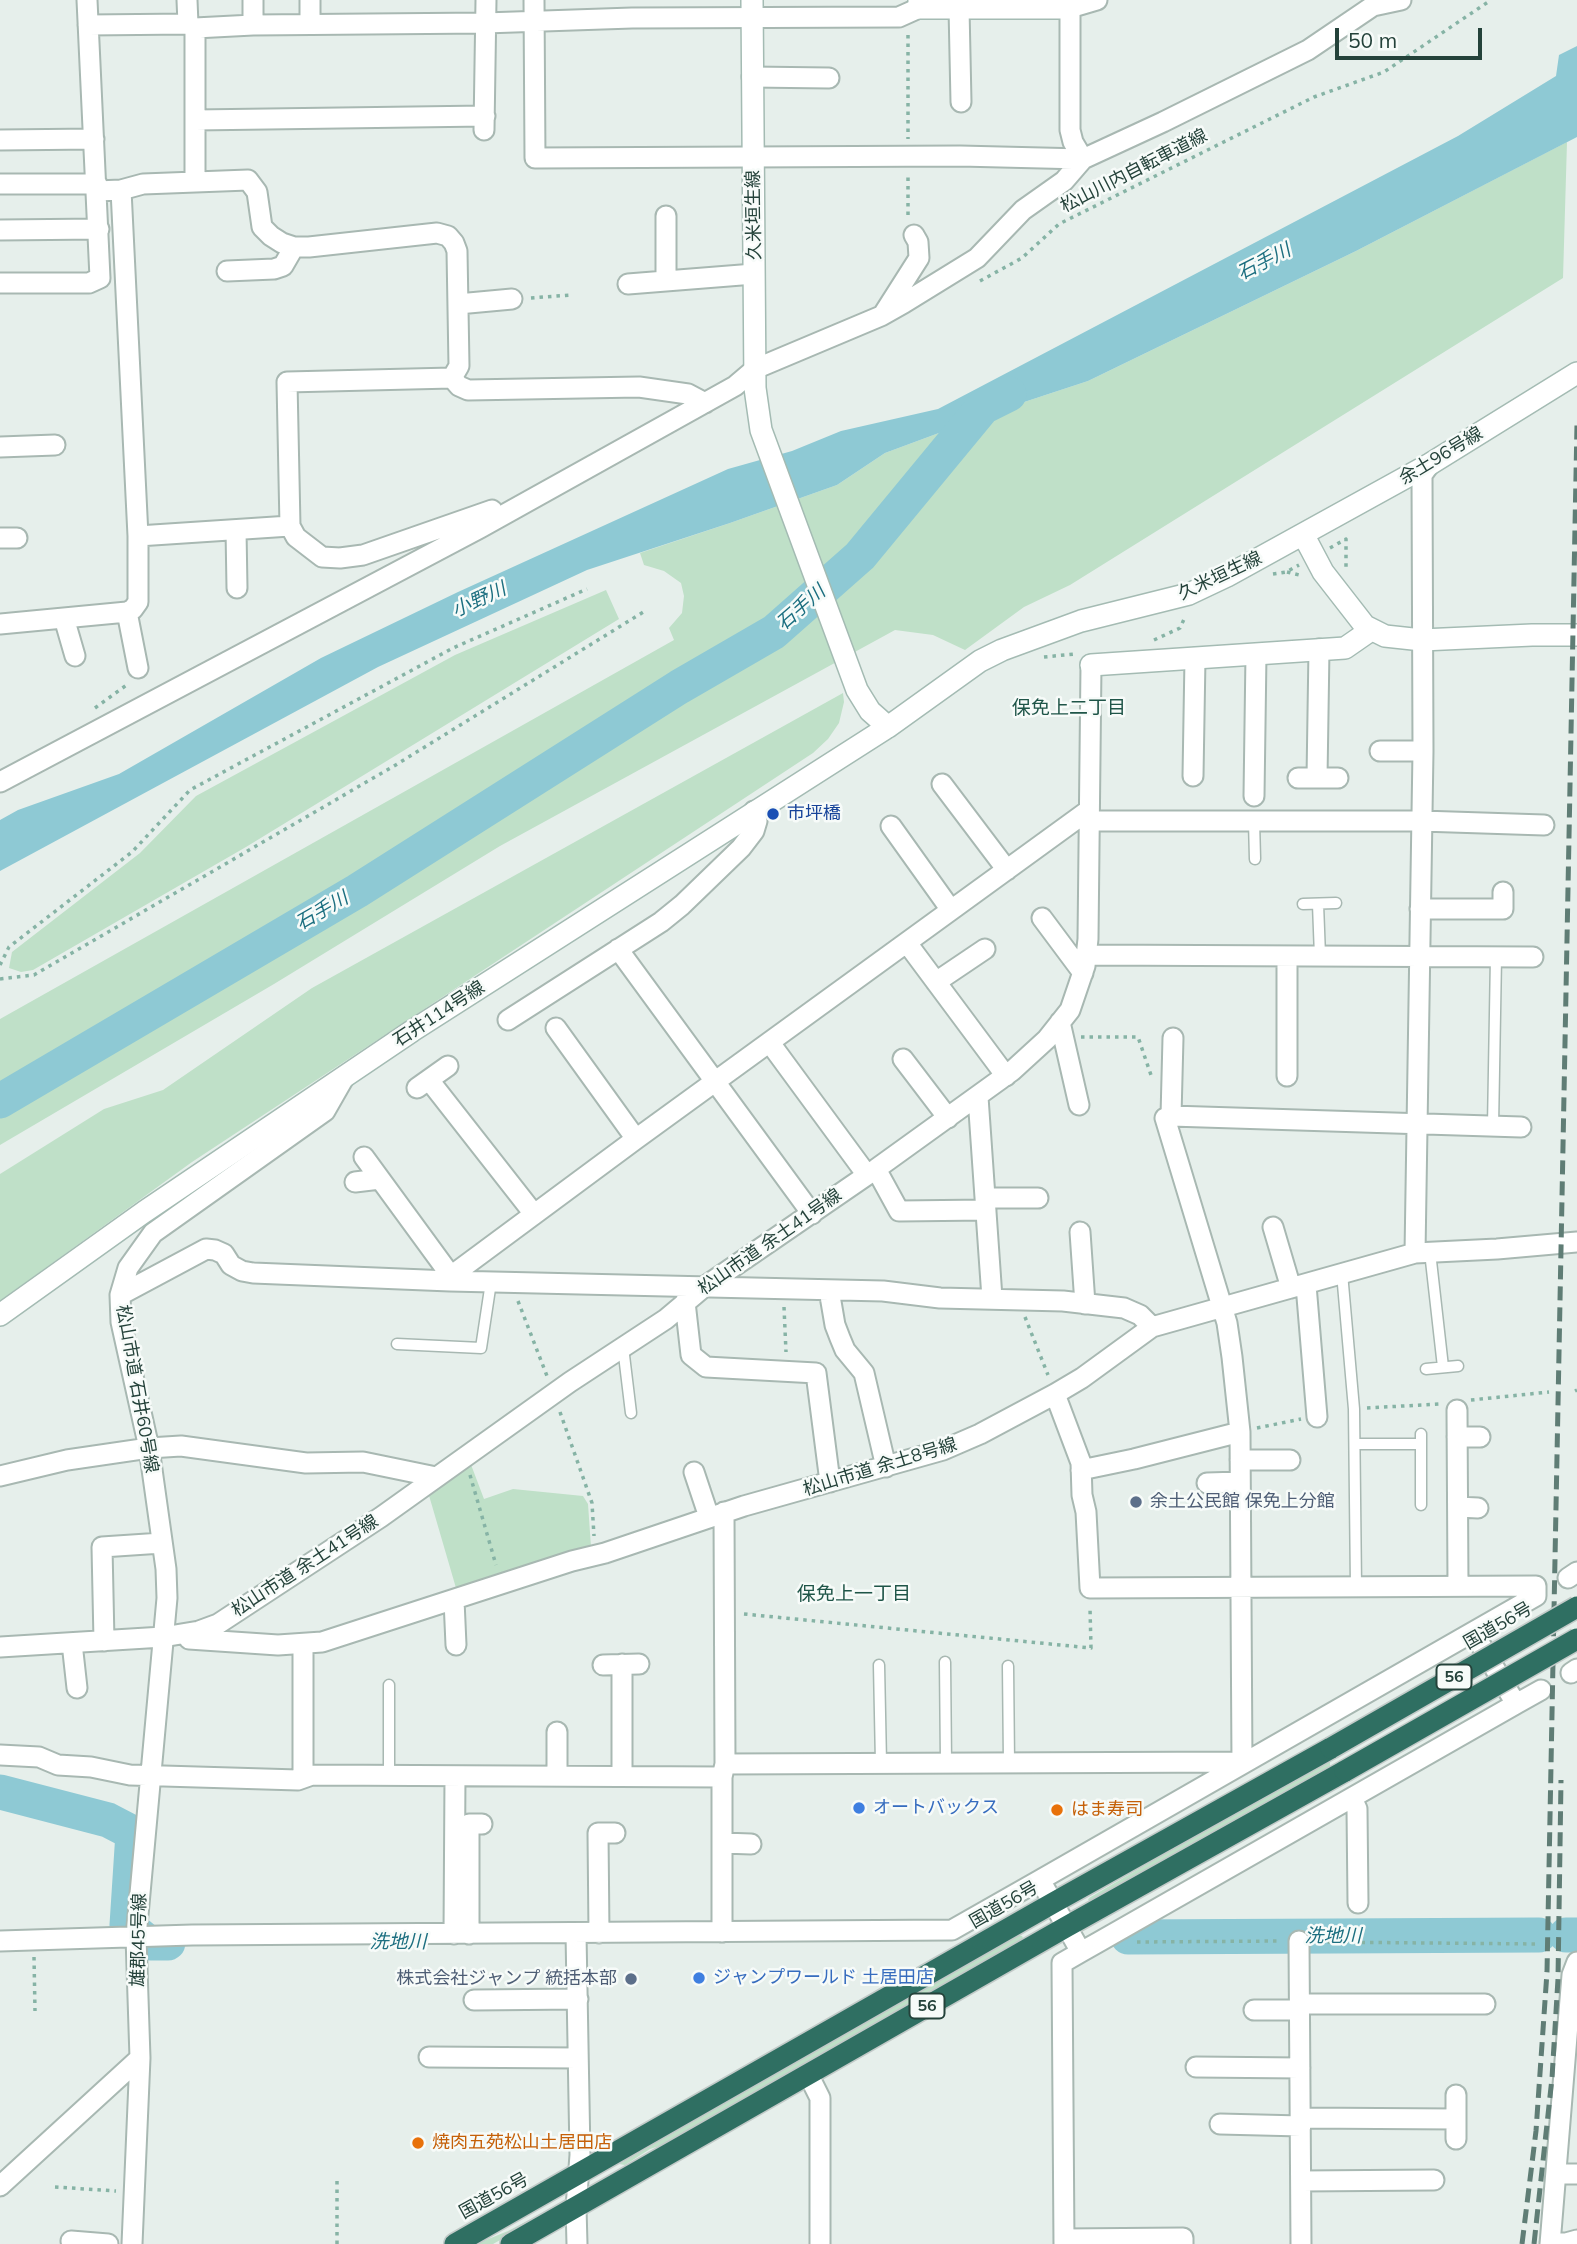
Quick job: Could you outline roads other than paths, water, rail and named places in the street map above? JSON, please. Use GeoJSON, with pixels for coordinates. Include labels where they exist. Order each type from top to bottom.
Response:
{"type":"FeatureCollection","features":[{"type":"Feature","properties":{"kind":"highway","name":"国道56号"},"geometry":{"type":"LineString","coordinates":[[455,2244],[1577,1607]]}},
{"type":"Feature","properties":{"kind":"highway","name":"56"},"geometry":{"type":"LineString","coordinates":[[511,2244],[1577,1639]]}},
{"type":"Feature","properties":{"kind":"main road","name":"久米垣生線"},"geometry":{"type":"LineString","coordinates":[[752,8],[755,388],[761,430],[857,690],[870,711],[888,727],[980,661],[1002,650],[1081,621],[1189,594],[1304,536]]}},
{"type":"Feature","properties":{"kind":"main road"},"geometry":{"type":"LineString","coordinates":[[915,8],[1070,8]]}},
{"type":"Feature","properties":{"kind":"main road","name":"余土96号線"},"geometry":{"type":"LineString","coordinates":[[1304,536],[1430,464],[1577,373]]}},
{"type":"Feature","properties":{"kind":"main road"},"geometry":{"type":"LineString","coordinates":[[1304,536],[1323,572],[1365,626],[1385,636],[1422,640],[1577,635]]}},
{"type":"Feature","properties":{"kind":"main road"},"geometry":{"type":"LineString","coordinates":[[1091,665],[1345,648],[1371,630]]}},
{"type":"Feature","properties":{"kind":"main road","name":"石井114号線"},"geometry":{"type":"LineString","coordinates":[[0,1315],[144,1212],[345,1076],[888,727]]}},
{"type":"Feature","properties":{"kind":"street"},"geometry":{"type":"LineString","coordinates":[[0,283],[95,282],[100,278],[87,0]]}},
{"type":"Feature","properties":{"kind":"street"},"geometry":{"type":"LineString","coordinates":[[187,0],[191,26],[195,182]]}},
{"type":"Feature","properties":{"kind":"street"},"geometry":{"type":"LineString","coordinates":[[253,0],[253,25]]}},
{"type":"Feature","properties":{"kind":"street"},"geometry":{"type":"LineString","coordinates":[[310,0],[310,24]]}},
{"type":"Feature","properties":{"kind":"street"},"geometry":{"type":"LineString","coordinates":[[195,120],[484,123],[485,0]]}},
{"type":"Feature","properties":{"kind":"street"},"geometry":{"type":"LineString","coordinates":[[534,0],[536,158],[908,156],[1083,159]]}},
{"type":"Feature","properties":{"kind":"street"},"geometry":{"type":"LineString","coordinates":[[1083,159],[1073,142],[1070,130],[1070,8],[1097,0]]}},
{"type":"Feature","properties":{"kind":"street"},"geometry":{"type":"LineString","coordinates":[[0,782],[523,503],[735,386],[755,369],[881,316],[977,258],[1023,210],[1064,181],[1083,159],[1308,50],[1373,6],[1401,0]]}},
{"type":"Feature","properties":{"kind":"street"},"geometry":{"type":"LineString","coordinates":[[88,25],[534,22],[632,18],[752,8],[899,17],[915,8]]}},
{"type":"Feature","properties":{"kind":"street"},"geometry":{"type":"LineString","coordinates":[[959,8],[961,102]]}},
{"type":"Feature","properties":{"kind":"street"},"geometry":{"type":"LineString","coordinates":[[752,78],[829,78]]}},
{"type":"Feature","properties":{"kind":"street"},"geometry":{"type":"LineString","coordinates":[[0,140],[94,139]]}},
{"type":"Feature","properties":{"kind":"street"},"geometry":{"type":"LineString","coordinates":[[0,184],[121,190],[143,184],[248,180],[257,192],[262,227],[271,236],[294,247],[437,233],[448,236],[457,251],[459,366],[452,378]]}},
{"type":"Feature","properties":{"kind":"street"},"geometry":{"type":"LineString","coordinates":[[0,624],[127,612],[138,602],[138,536],[121,190]]}},
{"type":"Feature","properties":{"kind":"street"},"geometry":{"type":"LineString","coordinates":[[666,216],[666,281]]}},
{"type":"Feature","properties":{"kind":"street"},"geometry":{"type":"LineString","coordinates":[[0,230],[99,229]]}},
{"type":"Feature","properties":{"kind":"street"},"geometry":{"type":"LineString","coordinates":[[881,316],[919,258],[918,242],[914,235]]}},
{"type":"Feature","properties":{"kind":"street"},"geometry":{"type":"LineString","coordinates":[[226,271],[274,269],[283,266],[294,247]]}},
{"type":"Feature","properties":{"kind":"street"},"geometry":{"type":"LineString","coordinates":[[628,284],[754,274]]}},
{"type":"Feature","properties":{"kind":"street"},"geometry":{"type":"LineString","coordinates":[[458,304],[512,299]]}},
{"type":"Feature","properties":{"kind":"street"},"geometry":{"type":"LineString","coordinates":[[452,378],[459,386],[468,390],[639,387],[688,394],[705,403]]}},
{"type":"Feature","properties":{"kind":"street"},"geometry":{"type":"LineString","coordinates":[[452,378],[287,383],[290,526],[296,537],[322,557],[363,555],[497,508],[523,503]]}},
{"type":"Feature","properties":{"kind":"street"},"geometry":{"type":"LineString","coordinates":[[0,447],[55,445]]}},
{"type":"Feature","properties":{"kind":"street"},"geometry":{"type":"LineString","coordinates":[[1423,1252],[1416,1125],[1423,751],[1422,475],[1430,464]]}},
{"type":"Feature","properties":{"kind":"street"},"geometry":{"type":"LineString","coordinates":[[138,536],[290,526]]}},
{"type":"Feature","properties":{"kind":"street"},"geometry":{"type":"LineString","coordinates":[[236,530],[237,588]]}},
{"type":"Feature","properties":{"kind":"street"},"geometry":{"type":"LineString","coordinates":[[127,612],[138,668]]}},
{"type":"Feature","properties":{"kind":"street"},"geometry":{"type":"LineString","coordinates":[[64,618],[75,656]]}},
{"type":"Feature","properties":{"kind":"street"},"geometry":{"type":"LineString","coordinates":[[1319,649],[1308,778],[1338,778]]}},
{"type":"Feature","properties":{"kind":"street"},"geometry":{"type":"LineString","coordinates":[[1254,796],[1256,654]]}},
{"type":"Feature","properties":{"kind":"street"},"geometry":{"type":"LineString","coordinates":[[1194,776],[1195,658]]}},
{"type":"Feature","properties":{"kind":"street","name":"松山市道 余土41号線"},"geometry":{"type":"LineString","coordinates":[[163,1637],[199,1631],[218,1624],[381,1517],[553,1393],[666,1319],[704,1287],[978,1097],[1047,1039],[1062,1030],[1085,964],[1091,665]]}},
{"type":"Feature","properties":{"kind":"street"},"geometry":{"type":"LineString","coordinates":[[1380,751],[1423,751]]}},
{"type":"Feature","properties":{"kind":"street"},"geometry":{"type":"LineString","coordinates":[[942,784],[1007,870]]}},
{"type":"Feature","properties":{"kind":"street"},"geometry":{"type":"LineString","coordinates":[[508,1020],[682,905],[741,848],[754,831],[757,821],[754,811]]}},
{"type":"Feature","properties":{"kind":"street"},"geometry":{"type":"LineString","coordinates":[[451,1278],[534,1214],[951,910],[1089,815],[1254,821],[1544,824]]}},
{"type":"Feature","properties":{"kind":"street"},"geometry":{"type":"LineString","coordinates":[[891,826],[951,910]]}},
{"type":"Feature","properties":{"kind":"street"},"geometry":{"type":"LineString","coordinates":[[1420,909],[1503,909],[1503,892]]}},
{"type":"Feature","properties":{"kind":"street"},"geometry":{"type":"LineString","coordinates":[[1042,918],[1085,964],[1287,956],[1533,957]]}},
{"type":"Feature","properties":{"kind":"street"},"geometry":{"type":"LineString","coordinates":[[906,943],[1006,1076]]}},
{"type":"Feature","properties":{"kind":"street"},"geometry":{"type":"LineString","coordinates":[[936,982],[985,948]]}},
{"type":"Feature","properties":{"kind":"street"},"geometry":{"type":"LineString","coordinates":[[618,949],[812,1214]]}},
{"type":"Feature","properties":{"kind":"street"},"geometry":{"type":"LineString","coordinates":[[1287,956],[1287,1076]]}},
{"type":"Feature","properties":{"kind":"street"},"geometry":{"type":"LineString","coordinates":[[1062,1030],[1079,1105]]}},
{"type":"Feature","properties":{"kind":"street"},"geometry":{"type":"LineString","coordinates":[[1171,1116],[1173,1038]]}},
{"type":"Feature","properties":{"kind":"street"},"geometry":{"type":"LineString","coordinates":[[558,1041],[636,1139]]}},
{"type":"Feature","properties":{"kind":"street"},"geometry":{"type":"LineString","coordinates":[[770,1043],[899,1210],[1038,1198]]}},
{"type":"Feature","properties":{"kind":"street"},"geometry":{"type":"LineString","coordinates":[[903,1059],[948,1118]]}},
{"type":"Feature","properties":{"kind":"street"},"geometry":{"type":"LineString","coordinates":[[448,1066],[423,1084],[534,1214]]}},
{"type":"Feature","properties":{"kind":"street","name":"松山市道 石井60号線"},"geometry":{"type":"LineString","coordinates":[[163,1637],[167,1598],[162,1543],[149,1448],[121,1322],[120,1295],[128,1268],[153,1233],[326,1111],[345,1076]]}},
{"type":"Feature","properties":{"kind":"street"},"geometry":{"type":"LineString","coordinates":[[978,1097],[992,1298]]}},
{"type":"Feature","properties":{"kind":"street"},"geometry":{"type":"LineString","coordinates":[[1242,1763],[1240,1432],[1230,1342],[1223,1308],[1166,1118],[1171,1116],[1521,1127]]}},
{"type":"Feature","properties":{"kind":"street"},"geometry":{"type":"LineString","coordinates":[[364,1157],[451,1278]]}},
{"type":"Feature","properties":{"kind":"street"},"geometry":{"type":"LineString","coordinates":[[355,1182],[380,1179]]}},
{"type":"Feature","properties":{"kind":"street"},"geometry":{"type":"LineString","coordinates":[[1273,1227],[1298,1287],[1317,1417]]}},
{"type":"Feature","properties":{"kind":"street"},"geometry":{"type":"LineString","coordinates":[[1080,1232],[1085,1304]]}},
{"type":"Feature","properties":{"kind":"street","name":"松山市道 余土8号線"},"geometry":{"type":"LineString","coordinates":[[163,1637],[303,1644],[322,1642],[717,1514],[943,1450],[980,1434],[1055,1394],[1082,1378],[1152,1327],[1423,1252],[1577,1242]]}},
{"type":"Feature","properties":{"kind":"street"},"geometry":{"type":"LineString","coordinates":[[120,1295],[206,1249],[223,1254],[231,1265],[253,1273],[883,1291],[940,1298],[1018,1299],[1124,1308],[1140,1315],[1152,1327]]}},
{"type":"Feature","properties":{"kind":"street"},"geometry":{"type":"LineString","coordinates":[[829,1290],[845,1350],[864,1373],[886,1467]]}},
{"type":"Feature","properties":{"kind":"street"},"geometry":{"type":"LineString","coordinates":[[685,1302],[691,1355],[706,1367],[816,1373],[830,1482]]}},
{"type":"Feature","properties":{"kind":"street"},"geometry":{"type":"LineString","coordinates":[[0,1941],[135,1937],[952,1930],[1536,1596],[1536,1586],[1090,1588],[1081,1463],[1055,1394]]}},
{"type":"Feature","properties":{"kind":"street"},"geometry":{"type":"LineString","coordinates":[[1455,1405],[1458,1586]]}},
{"type":"Feature","properties":{"kind":"street"},"geometry":{"type":"LineString","coordinates":[[1081,1470],[1240,1432]]}},
{"type":"Feature","properties":{"kind":"street"},"geometry":{"type":"LineString","coordinates":[[1457,1437],[1480,1437]]}},
{"type":"Feature","properties":{"kind":"street"},"geometry":{"type":"LineString","coordinates":[[0,1476],[67,1460],[149,1448],[196,1447],[306,1464],[363,1461],[436,1477]]}},
{"type":"Feature","properties":{"kind":"street"},"geometry":{"type":"LineString","coordinates":[[1240,1460],[1290,1460]]}},
{"type":"Feature","properties":{"kind":"street"},"geometry":{"type":"LineString","coordinates":[[694,1472],[717,1514],[724,1612],[722,1932]]}},
{"type":"Feature","properties":{"kind":"street"},"geometry":{"type":"LineString","coordinates":[[1207,1483],[1240,1482]]}},
{"type":"Feature","properties":{"kind":"street"},"geometry":{"type":"LineString","coordinates":[[1458,1507],[1478,1508]]}},
{"type":"Feature","properties":{"kind":"street"},"geometry":{"type":"LineString","coordinates":[[104,1641],[102,1548],[162,1543]]}},
{"type":"Feature","properties":{"kind":"street"},"geometry":{"type":"LineString","coordinates":[[454,1600],[456,1645]]}},
{"type":"Feature","properties":{"kind":"street"},"geometry":{"type":"LineString","coordinates":[[1473,1632],[1516,1704]]}},
{"type":"Feature","properties":{"kind":"street"},"geometry":{"type":"LineString","coordinates":[[0,1647],[163,1637]]}},
{"type":"Feature","properties":{"kind":"street","name":"雄郡45号線"},"geometry":{"type":"LineString","coordinates":[[131,2244],[140,2058],[135,1937],[163,1637]]}},
{"type":"Feature","properties":{"kind":"street"},"geometry":{"type":"LineString","coordinates":[[72,1643],[76,1688]]}},
{"type":"Feature","properties":{"kind":"street"},"geometry":{"type":"LineString","coordinates":[[303,1644],[303,1778]]}},
{"type":"Feature","properties":{"kind":"street"},"geometry":{"type":"LineString","coordinates":[[621,1664],[622,1776]]}},
{"type":"Feature","properties":{"kind":"street"},"geometry":{"type":"LineString","coordinates":[[1183,2244],[1183,2238],[1064,2242],[1062,1963],[1541,1690]]}},
{"type":"Feature","properties":{"kind":"street"},"geometry":{"type":"LineString","coordinates":[[557,1732],[557,1776]]}},
{"type":"Feature","properties":{"kind":"street"},"geometry":{"type":"LineString","coordinates":[[0,1755],[39,1757],[58,1765],[91,1766],[130,1775],[298,1780],[312,1775],[622,1776],[881,1763],[1242,1763]]}},
{"type":"Feature","properties":{"kind":"street"},"geometry":{"type":"LineString","coordinates":[[455,1776],[462,1934]]}},
{"type":"Feature","properties":{"kind":"street"},"geometry":{"type":"LineString","coordinates":[[1352,1798],[1357,1809],[1358,1903]]}},
{"type":"Feature","properties":{"kind":"street"},"geometry":{"type":"LineString","coordinates":[[462,1934],[469,1824],[482,1824]]}},
{"type":"Feature","properties":{"kind":"street"},"geometry":{"type":"LineString","coordinates":[[587,1826],[587,1934]]}},
{"type":"Feature","properties":{"kind":"street"},"geometry":{"type":"LineString","coordinates":[[577,2244],[576,2207],[580,2155],[578,1999],[598,1833],[615,1833]]}},
{"type":"Feature","properties":{"kind":"street"},"geometry":{"type":"LineString","coordinates":[[723,1843],[751,1844]]}},
{"type":"Feature","properties":{"kind":"street"},"geometry":{"type":"LineString","coordinates":[[1040,1880],[1081,1952]]}},
{"type":"Feature","properties":{"kind":"street"},"geometry":{"type":"LineString","coordinates":[[1299,1941],[1301,2244]]}},
{"type":"Feature","properties":{"kind":"street"},"geometry":{"type":"LineString","coordinates":[[1577,1962],[1572,1975],[1571,2052],[1550,2243],[1577,2240]]}},
{"type":"Feature","properties":{"kind":"street"},"geometry":{"type":"LineString","coordinates":[[474,2000],[578,1999]]}},
{"type":"Feature","properties":{"kind":"street"},"geometry":{"type":"LineString","coordinates":[[1254,2010],[1485,2004]]}},
{"type":"Feature","properties":{"kind":"street"},"geometry":{"type":"LineString","coordinates":[[429,2057],[578,2057]]}},
{"type":"Feature","properties":{"kind":"street"},"geometry":{"type":"LineString","coordinates":[[0,2186],[140,2058]]}},
{"type":"Feature","properties":{"kind":"street"},"geometry":{"type":"LineString","coordinates":[[1196,2067],[1300,2068]]}},
{"type":"Feature","properties":{"kind":"street"},"geometry":{"type":"LineString","coordinates":[[808,2074],[820,2098],[820,2244]]}},
{"type":"Feature","properties":{"kind":"street"},"geometry":{"type":"LineString","coordinates":[[1220,2124],[1301,2122],[1456,2129],[1456,2095]]}},
{"type":"Feature","properties":{"kind":"street"},"geometry":{"type":"LineString","coordinates":[[1556,2174],[1577,2174]]}},
{"type":"Feature","properties":{"kind":"street"},"geometry":{"type":"LineString","coordinates":[[1301,2181],[1434,2180]]}},
{"type":"Feature","properties":{"kind":"street"},"geometry":{"type":"LineString","coordinates":[[71,2241],[108,2244]]}},
{"type":"Feature","properties":{"kind":"lane"},"geometry":{"type":"LineString","coordinates":[[1254,821],[1255,859]]}},
{"type":"Feature","properties":{"kind":"lane"},"geometry":{"type":"LineString","coordinates":[[1303,904],[1336,903]]}},
{"type":"Feature","properties":{"kind":"lane"},"geometry":{"type":"LineString","coordinates":[[1318,904],[1320,956]]}},
{"type":"Feature","properties":{"kind":"lane"},"geometry":{"type":"LineString","coordinates":[[1493,1126],[1496,957]]}},
{"type":"Feature","properties":{"kind":"lane"},"geometry":{"type":"LineString","coordinates":[[1423,1252],[1443,1367]]}},
{"type":"Feature","properties":{"kind":"lane"},"geometry":{"type":"LineString","coordinates":[[1342,1273],[1354,1409],[1356,1587]]}},
{"type":"Feature","properties":{"kind":"lane"},"geometry":{"type":"LineString","coordinates":[[397,1344],[481,1348],[501,1282]]}},
{"type":"Feature","properties":{"kind":"lane"},"geometry":{"type":"LineString","coordinates":[[623,1347],[631,1413]]}},
{"type":"Feature","properties":{"kind":"lane"},"geometry":{"type":"LineString","coordinates":[[1426,1369],[1458,1366]]}},
{"type":"Feature","properties":{"kind":"lane"},"geometry":{"type":"LineString","coordinates":[[1355,1444],[1421,1439],[1421,1505]]}},
{"type":"Feature","properties":{"kind":"lane"},"geometry":{"type":"LineString","coordinates":[[945,1662],[946,1763]]}},
{"type":"Feature","properties":{"kind":"lane"},"geometry":{"type":"LineString","coordinates":[[879,1665],[881,1763]]}},
{"type":"Feature","properties":{"kind":"lane"},"geometry":{"type":"LineString","coordinates":[[1008,1666],[1009,1763]]}},
{"type":"Feature","properties":{"kind":"lane"},"geometry":{"type":"LineString","coordinates":[[389,1685],[389,1776]]}},
{"type":"Feature","properties":{"kind":"water","name":"小野川"},"geometry":{"type":"Polygon","coordinates":[[[1577,46],[1577,137],[1356,251],[1088,381],[885,453],[837,485],[587,570],[378,667],[0,871],[0,820],[18,810],[119,774],[321,658],[458,592],[728,469],[792,451],[841,431],[938,409],[1458,136],[1556,76],[1559,55],[1577,46]]]}},
{"type":"Feature","properties":{"kind":"waterway","name":"石手川"},"geometry":{"type":"LineString","coordinates":[[0,1101],[357,891],[679,687],[774,632],[860,556],[983,407],[1009,394]]}},
{"type":"Feature","properties":{"kind":"waterway","name":"洗地川"},"geometry":{"type":"LineString","coordinates":[[0,1792],[108,1820],[133,1833],[127,1925],[149,1943],[168,1943]]}},
{"type":"Feature","properties":{"kind":"waterway","name":"洗地川"},"geometry":{"type":"LineString","coordinates":[[1128,1937],[1539,1935]]}},
{"type":"Feature","properties":{"kind":"waterway","name":"洗地川"},"geometry":{"type":"LineString","coordinates":[[1566,1935],[1577,1935]]}},
{"type":"Feature","properties":{"kind":"railway"},"geometry":{"type":"LineString","coordinates":[[1522,2244],[1536,2131],[1547,1972],[1577,424]]}},
{"type":"Feature","properties":{"kind":"railway"},"geometry":{"type":"LineString","coordinates":[[1534,2244],[1552,2078],[1558,1979],[1561,1780]]}},
{"type":"Feature","properties":{"kind":"place","name":"市坪橋"},"geometry":{"type":"Point","coordinates":[773,814]}},
{"type":"Feature","properties":{"kind":"place","name":"余土公民館 保免上分館"},"geometry":{"type":"Point","coordinates":[1136,1502]}},
{"type":"Feature","properties":{"kind":"place","name":"オートバックス"},"geometry":{"type":"Point","coordinates":[859,1808]}},
{"type":"Feature","properties":{"kind":"place","name":"はま寿司"},"geometry":{"type":"Point","coordinates":[1057,1810]}},
{"type":"Feature","properties":{"kind":"place","name":"ジャンプワールド 土居田店"},"geometry":{"type":"Point","coordinates":[699,1978]}},
{"type":"Feature","properties":{"kind":"place","name":"株式会社ジャンプ 統括本部"},"geometry":{"type":"Point","coordinates":[631,1979]}},
{"type":"Feature","properties":{"kind":"place","name":"焼肉五苑松山土居田店"},"geometry":{"type":"Point","coordinates":[418,2143]}},
{"type":"Feature","properties":{"kind":"district","name":"保免上二丁目"},"geometry":{"type":"Point","coordinates":[1069,708]}},
{"type":"Feature","properties":{"kind":"district","name":"保免上一丁目"},"geometry":{"type":"Point","coordinates":[854,1594]}}]}
